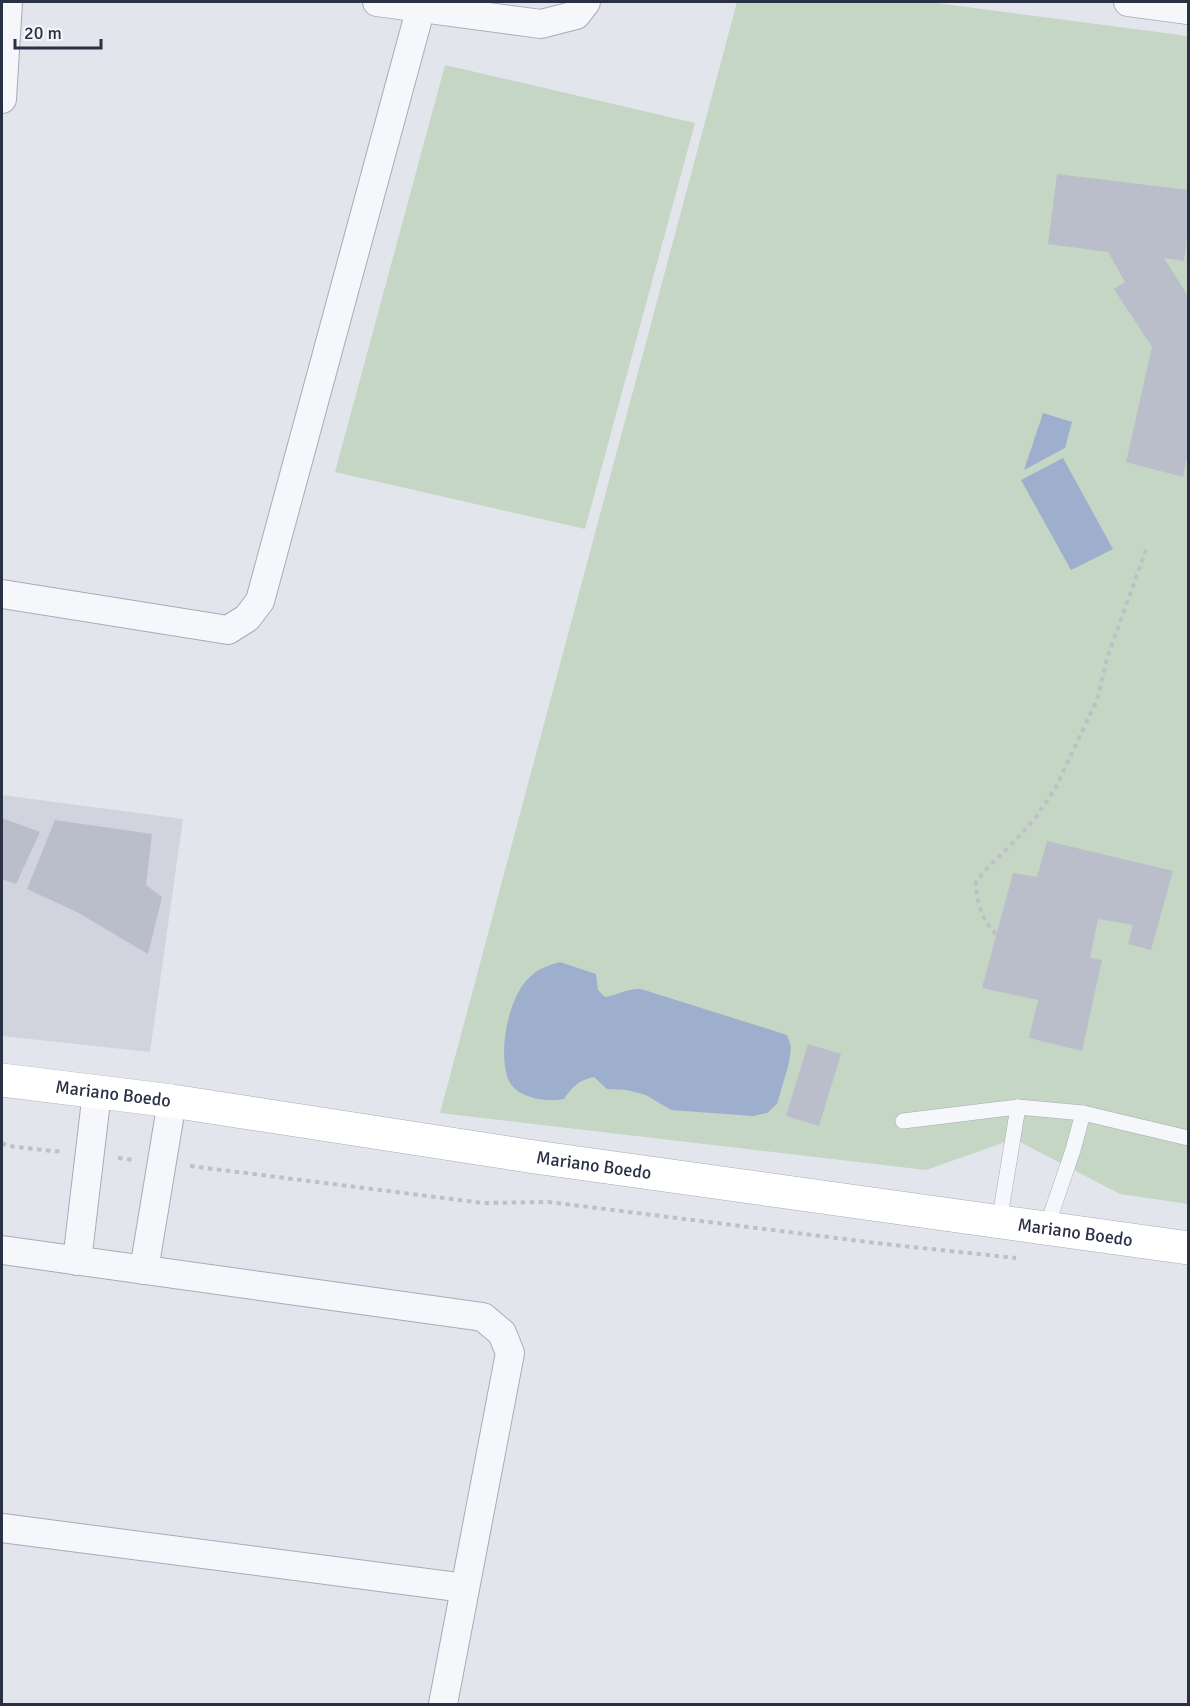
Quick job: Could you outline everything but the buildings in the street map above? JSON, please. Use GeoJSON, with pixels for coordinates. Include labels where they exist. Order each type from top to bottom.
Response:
{"type":"FeatureCollection","features":[{"type":"Feature","properties":{"kind":"street"},"geometry":{"type":"LineString","coordinates":[[2,99],[8,2]]}},
{"type":"Feature","properties":{"kind":"street"},"geometry":{"type":"LineString","coordinates":[[377,2],[541,24],[576,15],[586,2]]}},
{"type":"Feature","properties":{"kind":"street"},"geometry":{"type":"LineString","coordinates":[[1128,2],[1188,10]]}},
{"type":"Feature","properties":{"kind":"street"},"geometry":{"type":"LineString","coordinates":[[2,594],[228,630],[247,618],[260,601],[421,7]]}},
{"type":"Feature","properties":{"kind":"street","name":"Mariano Boedo"},"geometry":{"type":"LineString","coordinates":[[2,1080],[172,1101],[536,1158],[1188,1248]]}},
{"type":"Feature","properties":{"kind":"street"},"geometry":{"type":"LineString","coordinates":[[77,1261],[97,1092]]}},
{"type":"Feature","properties":{"kind":"street"},"geometry":{"type":"LineString","coordinates":[[144,1270],[172,1101]]}},
{"type":"Feature","properties":{"kind":"street"},"geometry":{"type":"LineString","coordinates":[[2,1250],[483,1317],[502,1333],[510,1353],[443,1704]]}},
{"type":"Feature","properties":{"kind":"street"},"geometry":{"type":"LineString","coordinates":[[2,1528],[465,1588]]}},
{"type":"Feature","properties":{"kind":"lane"},"geometry":{"type":"LineString","coordinates":[[999,1223],[1018,1107]]}},
{"type":"Feature","properties":{"kind":"lane"},"geometry":{"type":"LineString","coordinates":[[903,1121],[1018,1107],[1083,1113],[1188,1138]]}},
{"type":"Feature","properties":{"kind":"lane"},"geometry":{"type":"LineString","coordinates":[[1046,1229],[1083,1113]]}},
{"type":"Feature","properties":{"kind":"path"},"geometry":{"type":"LineString","coordinates":[[996,934],[986,924],[980,912],[976,882],[987,868],[1015,842],[1055,789],[1097,700],[1110,649],[1146,550]]}},
{"type":"Feature","properties":{"kind":"path"},"geometry":{"type":"LineString","coordinates":[[2,1143],[7,1146],[162,1162],[483,1203],[549,1202],[884,1244],[1025,1259]]}},
{"type":"Feature","properties":{"kind":"shaded area"},"geometry":{"type":"Polygon","coordinates":[[[2,795],[183,819],[150,1052],[2,1036],[2,795]]]}},
{"type":"Feature","properties":{"kind":"green space"},"geometry":{"type":"Polygon","coordinates":[[[737,2],[929,2],[1188,36],[1188,1204],[1120,1194],[1014,1139],[926,1170],[440,1113],[737,2]]]}},
{"type":"Feature","properties":{"kind":"green space"},"geometry":{"type":"Polygon","coordinates":[[[445,65],[695,123],[585,529],[335,472],[445,65]]]}},
{"type":"Feature","properties":{"kind":"water"},"geometry":{"type":"Polygon","coordinates":[[[1043,413],[1072,422],[1065,448],[1024,470],[1043,413]]]}},
{"type":"Feature","properties":{"kind":"water"},"geometry":{"type":"Polygon","coordinates":[[[1063,458],[1113,549],[1071,570],[1021,480],[1063,458]]]}},
{"type":"Feature","properties":{"kind":"water"},"geometry":{"type":"Polygon","coordinates":[[[560,962],[596,974],[598,990],[605,997],[641,989],[787,1035],[791,1046],[789,1063],[777,1104],[767,1113],[753,1116],[671,1110],[646,1095],[627,1090],[607,1089],[594,1077],[576,1085],[564,1099],[534,1098],[519,1092],[509,1081],[504,1056],[511,1010],[523,985],[531,976],[541,969],[560,962]]]}}]}
